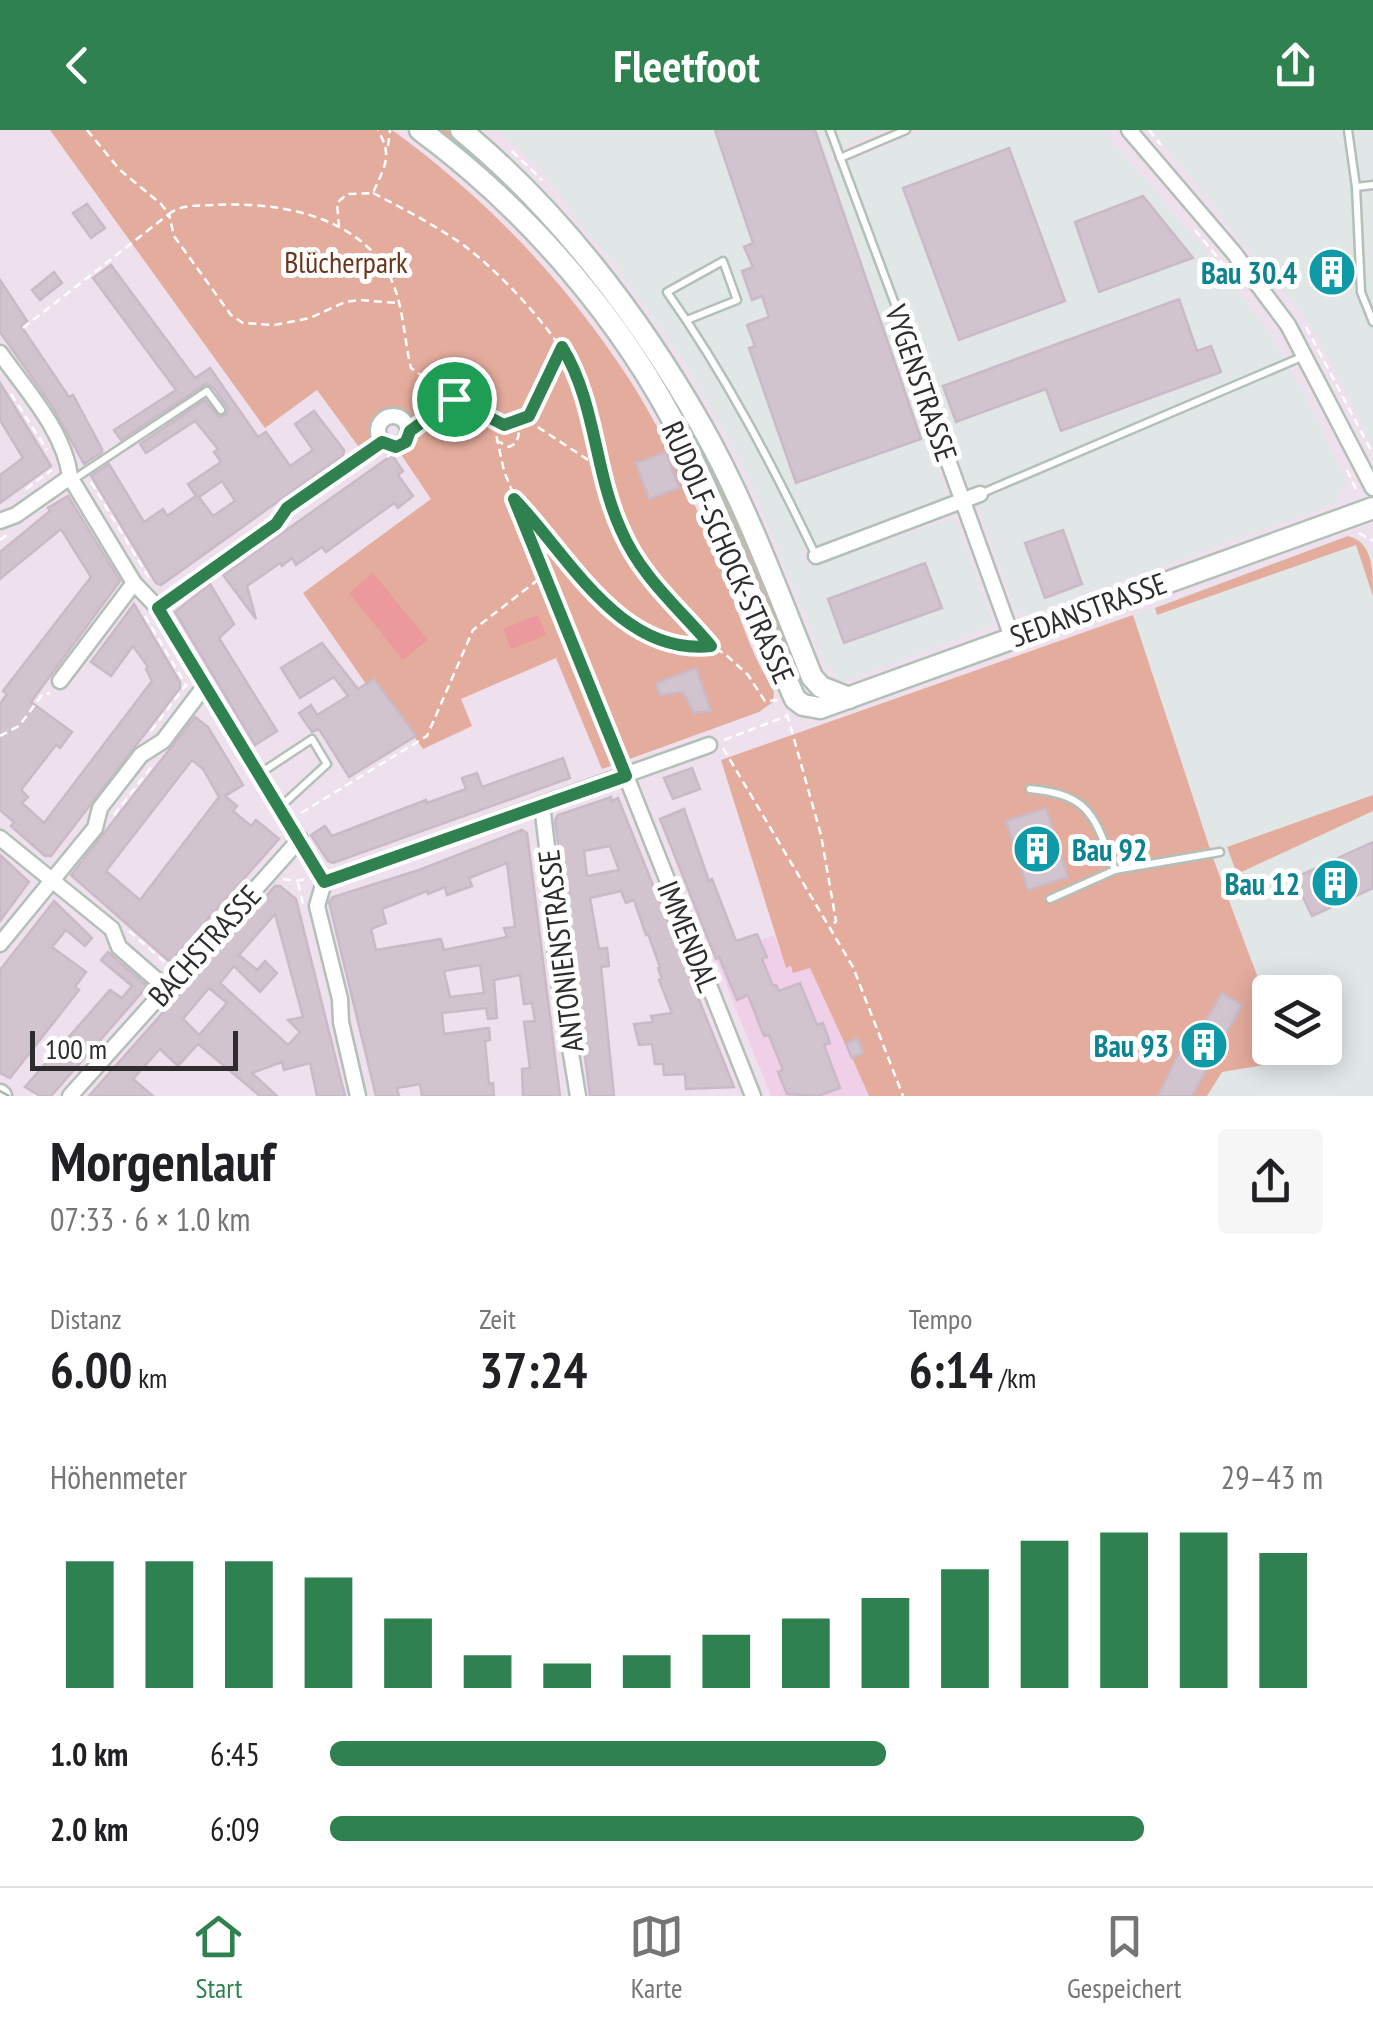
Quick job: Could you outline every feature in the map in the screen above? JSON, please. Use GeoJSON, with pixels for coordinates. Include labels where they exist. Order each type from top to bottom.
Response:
{"type":"FeatureCollection","features":[{"type":"Feature","properties":{"kind":"main road","name":"RUDOLF-SCHOCK-STRASSE"},"geometry":{"type":"LineString","coordinates":[[420,130],[472,172],[534,232],[579,281],[639,366],[682,437],[795,698],[803,705]]}},
{"type":"Feature","properties":{"kind":"main road","name":"RUDOLF-SCHOCK-STRASSE"},"geometry":{"type":"LineString","coordinates":[[461,130],[556,222],[655,351],[702,426],[734,492],[812,678],[820,686],[849,698]]}},
{"type":"Feature","properties":{"kind":"main road","name":"SEDANSTRASSE"},"geometry":{"type":"LineString","coordinates":[[803,705],[820,708],[849,698],[1367,503]]}},
{"type":"Feature","properties":{"kind":"street"},"geometry":{"type":"LineString","coordinates":[[1129,130],[1234,253],[1288,325],[1373,488]]}},
{"type":"Feature","properties":{"kind":"street"},"geometry":{"type":"LineString","coordinates":[[0,353],[60,444],[158,608],[199,692],[300,839],[324,882],[316,906],[340,999],[341,1022],[358,1096]]}},
{"type":"Feature","properties":{"kind":"street"},"geometry":{"type":"LineString","coordinates":[[158,608],[276,524],[287,508],[377,445],[396,447],[406,442],[410,431],[400,416],[384,419],[378,427],[377,445]]}},
{"type":"Feature","properties":{"kind":"street","name":"VYGENSTRASSE"},"geometry":{"type":"LineString","coordinates":[[945,452],[1012,637]]}},
{"type":"Feature","properties":{"kind":"street"},"geometry":{"type":"LineString","coordinates":[[0,521],[76,476]]}},
{"type":"Feature","properties":{"kind":"street"},"geometry":{"type":"LineString","coordinates":[[816,556],[980,494]]}},
{"type":"Feature","properties":{"kind":"street"},"geometry":{"type":"LineString","coordinates":[[56,687],[141,580]]}},
{"type":"Feature","properties":{"kind":"street"},"geometry":{"type":"LineString","coordinates":[[0,944],[96,828],[100,808],[141,755],[163,741],[199,692]]}},
{"type":"Feature","properties":{"kind":"street"},"geometry":{"type":"LineString","coordinates":[[324,882],[709,745]]}},
{"type":"Feature","properties":{"kind":"street","name":"IMMENDAL"},"geometry":{"type":"LineString","coordinates":[[626,776],[752,1096]]}},
{"type":"Feature","properties":{"kind":"street","name":"ANTONIENSTRASSE"},"geometry":{"type":"LineString","coordinates":[[542,806],[558,938],[555,957],[578,1096]]}},
{"type":"Feature","properties":{"kind":"street"},"geometry":{"type":"LineString","coordinates":[[0,838],[112,928],[119,946],[166,988]]}},
{"type":"Feature","properties":{"kind":"street","name":"BACHSTRASSE"},"geometry":{"type":"LineString","coordinates":[[70,1096],[300,839]]}},
{"type":"Feature","properties":{"kind":"lane","name":"VYGENSTRASSE"},"geometry":{"type":"LineString","coordinates":[[830,130],[904,328],[945,452]]}},
{"type":"Feature","properties":{"kind":"lane"},"geometry":{"type":"LineString","coordinates":[[840,158],[906,130]]}},
{"type":"Feature","properties":{"kind":"lane"},"geometry":{"type":"LineString","coordinates":[[1348,130],[1356,188],[1361,292],[1373,322]]}},
{"type":"Feature","properties":{"kind":"lane"},"geometry":{"type":"LineString","coordinates":[[1356,188],[1373,185]]}},
{"type":"Feature","properties":{"kind":"lane"},"geometry":{"type":"LineString","coordinates":[[687,320],[737,300],[723,261],[667,292],[781,482],[816,556]]}},
{"type":"Feature","properties":{"kind":"lane"},"geometry":{"type":"LineString","coordinates":[[980,494],[1305,355]]}},
{"type":"Feature","properties":{"kind":"lane"},"geometry":{"type":"LineString","coordinates":[[76,476],[208,391],[221,410]]}},
{"type":"Feature","properties":{"kind":"lane"},"geometry":{"type":"LineString","coordinates":[[257,775],[312,739],[327,764],[278,808]]}},
{"type":"Feature","properties":{"kind":"lane"},"geometry":{"type":"LineString","coordinates":[[1030,789],[1061,792],[1083,806],[1096,822],[1115,870]]}},
{"type":"Feature","properties":{"kind":"lane"},"geometry":{"type":"LineString","coordinates":[[1050,899],[1115,870],[1220,852]]}},
{"type":"Feature","properties":{"kind":"path"},"geometry":{"type":"LineString","coordinates":[[87,130],[120,170],[169,214],[174,236],[231,315],[243,322],[298,322],[360,300],[399,303]]}},
{"type":"Feature","properties":{"kind":"path"},"geometry":{"type":"LineString","coordinates":[[378,130],[388,148]]}},
{"type":"Feature","properties":{"kind":"path"},"geometry":{"type":"LineString","coordinates":[[373,193],[390,130]]}},
{"type":"Feature","properties":{"kind":"path"},"geometry":{"type":"LineString","coordinates":[[340,228],[337,204],[347,194],[373,193],[455,239],[479,258],[562,347],[581,388],[598,467],[631,552],[672,606],[711,646],[737,664],[765,701],[780,700]]}},
{"type":"Feature","properties":{"kind":"path"},"geometry":{"type":"LineString","coordinates":[[22,328],[182,206],[253,206],[310,215],[340,228],[379,260],[399,303],[410,368],[454,399],[519,434],[516,443],[503,446],[496,440]]}},
{"type":"Feature","properties":{"kind":"path"},"geometry":{"type":"LineString","coordinates":[[1186,220],[1234,279]]}},
{"type":"Feature","properties":{"kind":"path"},"geometry":{"type":"LineString","coordinates":[[562,347],[529,416],[504,425],[496,440],[514,499],[626,776]]}},
{"type":"Feature","properties":{"kind":"path"},"geometry":{"type":"LineString","coordinates":[[10,390],[48,451]]}},
{"type":"Feature","properties":{"kind":"path"},"geometry":{"type":"LineString","coordinates":[[410,431],[454,399]]}},
{"type":"Feature","properties":{"kind":"path"},"geometry":{"type":"LineString","coordinates":[[529,416],[532,424],[598,467]]}},
{"type":"Feature","properties":{"kind":"path"},"geometry":{"type":"LineString","coordinates":[[377,445],[396,451]]}},
{"type":"Feature","properties":{"kind":"path"},"geometry":{"type":"LineString","coordinates":[[14,498],[58,466]]}},
{"type":"Feature","properties":{"kind":"path"},"geometry":{"type":"LineString","coordinates":[[1345,466],[1367,503]]}},
{"type":"Feature","properties":{"kind":"path"},"geometry":{"type":"LineString","coordinates":[[76,476],[141,580]]}},
{"type":"Feature","properties":{"kind":"path"},"geometry":{"type":"LineString","coordinates":[[514,499],[574,572],[632,624],[651,636],[682,646],[711,646]]}},
{"type":"Feature","properties":{"kind":"path"},"geometry":{"type":"LineString","coordinates":[[295,816],[428,736],[472,630],[544,576]]}},
{"type":"Feature","properties":{"kind":"path"},"geometry":{"type":"LineString","coordinates":[[186,685],[199,692]]}},
{"type":"Feature","properties":{"kind":"path"},"geometry":{"type":"LineString","coordinates":[[0,736],[19,726],[42,694],[56,687]]}},
{"type":"Feature","properties":{"kind":"path"},"geometry":{"type":"LineString","coordinates":[[830,929],[836,921],[829,878],[788,716],[720,741],[734,770],[830,929],[854,967],[902,1096]]}},
{"type":"Feature","properties":{"kind":"path"},"geometry":{"type":"LineString","coordinates":[[126,928],[170,966]]}},
{"type":"Feature","properties":{"kind":"shaded area"},"geometry":{"type":"Polygon","coordinates":[[[497,130],[883,130],[828,153],[834,168],[925,130],[1103,130],[1232,281],[1272,337],[1347,481],[1337,503],[1026,615],[1016,611],[977,502],[1004,490],[1001,481],[971,489],[954,449],[935,454],[946,496],[801,551],[808,567],[955,518],[991,626],[838,681],[832,666],[827,667],[746,471],[687,366],[616,265],[540,169],[497,130]]]}},
{"type":"Feature","properties":{"kind":"shaded area"},"geometry":{"type":"Polygon","coordinates":[[[1151,130],[1373,130],[1373,448],[1340,378],[1303,315],[1151,130]]]}},
{"type":"Feature","properties":{"kind":"shaded area"},"geometry":{"type":"Polygon","coordinates":[[[1348,536],[1363,541],[1373,553],[1373,1096],[1207,1096],[1222,1072],[1264,1065],[1342,1065],[1342,975],[1257,975],[1213,858],[1133,615],[1348,536]]]}},
{"type":"Feature","properties":{"kind":"shaded area"},"geometry":{"type":"Polygon","coordinates":[[[373,573],[428,640],[403,660],[349,593],[373,573]]]}},
{"type":"Feature","properties":{"kind":"shaded area"},"geometry":{"type":"Polygon","coordinates":[[[538,615],[546,635],[511,649],[503,629],[538,615]]]}},
{"type":"Feature","properties":{"kind":"shaded area"},"geometry":{"type":"Polygon","coordinates":[[[774,935],[786,967],[810,967],[869,1096],[771,1096],[716,959],[774,935]]]}},
{"type":"Feature","properties":{"kind":"green space","name":"Blücherpark"},"geometry":{"type":"Polygon","coordinates":[[[50,130],[392,130],[426,156],[521,242],[577,307],[627,376],[692,498],[750,644],[774,692],[773,702],[759,712],[602,769],[556,658],[461,699],[472,726],[423,749],[374,680],[366,684],[303,593],[431,499],[396,447],[406,441],[407,425],[399,416],[384,419],[378,427],[382,442],[364,454],[317,390],[265,428],[50,130]]]}},
{"type":"Feature","properties":{"kind":"green space"},"geometry":{"type":"Polygon","coordinates":[[[433,130],[447,130],[525,203],[596,284],[658,371],[725,489],[802,675],[796,678],[668,397],[433,130]]]}},
{"type":"Feature","properties":{"kind":"green space"},"geometry":{"type":"Polygon","coordinates":[[[1348,536],[1367,551],[1373,596],[1356,545],[1157,615],[1155,608],[1348,536]]]}},
{"type":"Feature","properties":{"kind":"green space"},"geometry":{"type":"Polygon","coordinates":[[[1133,615],[1213,858],[1257,975],[1252,975],[1252,1065],[1265,1065],[1222,1072],[1207,1096],[869,1096],[852,1058],[863,1053],[857,1039],[845,1044],[810,968],[793,973],[791,966],[786,968],[721,760],[1133,615]]]}},
{"type":"Feature","properties":{"kind":"green space"},"geometry":{"type":"Polygon","coordinates":[[[1373,795],[1373,811],[1237,874],[1227,847],[1373,795]]]}},
{"type":"Feature","properties":{"kind":"building"},"geometry":{"type":"Polygon","coordinates":[[[715,130],[815,130],[921,439],[796,483],[749,348],[755,346],[747,325],[769,317],[762,296],[752,300],[742,271],[753,267],[744,247],[753,243],[715,130]]]}},
{"type":"Feature","properties":{"kind":"building"},"geometry":{"type":"Polygon","coordinates":[[[1009,148],[1065,301],[959,340],[903,188],[1009,148]]]}},
{"type":"Feature","properties":{"kind":"building"},"geometry":{"type":"Polygon","coordinates":[[[1143,196],[1193,258],[1099,292],[1075,222],[1143,196]]]}},
{"type":"Feature","properties":{"kind":"building"},"geometry":{"type":"Polygon","coordinates":[[[87,204],[105,228],[91,238],[73,213],[87,204]]]}},
{"type":"Feature","properties":{"kind":"building"},"geometry":{"type":"Polygon","coordinates":[[[111,265],[195,378],[210,368],[258,437],[266,432],[290,466],[313,450],[295,424],[314,411],[344,450],[343,455],[161,585],[156,583],[91,476],[109,464],[144,522],[163,509],[167,516],[196,496],[188,484],[221,462],[214,452],[218,449],[195,421],[146,453],[140,444],[205,400],[219,417],[226,415],[228,408],[213,387],[206,384],[121,440],[114,430],[176,390],[93,278],[111,265]],[[222,481],[199,497],[213,516],[235,501],[222,481]]]}},
{"type":"Feature","properties":{"kind":"building"},"geometry":{"type":"Polygon","coordinates":[[[54,272],[62,283],[40,300],[32,290],[54,272]]]}},
{"type":"Feature","properties":{"kind":"building"},"geometry":{"type":"Polygon","coordinates":[[[0,280],[27,321],[21,326],[69,397],[73,395],[102,449],[84,464],[52,406],[0,332],[0,280]]]}},
{"type":"Feature","properties":{"kind":"building"},"geometry":{"type":"Polygon","coordinates":[[[1179,299],[1197,351],[1211,346],[1221,372],[1061,431],[1046,389],[956,422],[943,386],[1179,299]]]}},
{"type":"Feature","properties":{"kind":"building"},"geometry":{"type":"Polygon","coordinates":[[[0,383],[51,466],[0,503],[0,475],[23,458],[0,420],[0,383]]]}},
{"type":"Feature","properties":{"kind":"building"},"geometry":{"type":"Polygon","coordinates":[[[666,452],[679,488],[649,499],[636,463],[666,452]]]}},
{"type":"Feature","properties":{"kind":"building"},"geometry":{"type":"Polygon","coordinates":[[[392,455],[403,471],[398,475],[413,496],[398,508],[394,503],[326,552],[322,547],[296,565],[292,558],[282,566],[280,563],[247,586],[256,619],[223,575],[392,455]]]}},
{"type":"Feature","properties":{"kind":"building"},"geometry":{"type":"Polygon","coordinates":[[[68,496],[120,581],[31,702],[72,732],[60,748],[56,745],[21,790],[28,797],[22,803],[44,823],[152,681],[148,667],[133,646],[111,676],[91,662],[134,604],[180,688],[51,856],[45,856],[11,826],[14,822],[0,810],[0,704],[7,694],[3,691],[91,577],[61,529],[0,579],[0,552],[50,511],[48,508],[68,496]]]}},
{"type":"Feature","properties":{"kind":"building"},"geometry":{"type":"Polygon","coordinates":[[[1063,530],[1082,584],[1045,598],[1025,543],[1063,530]]]}},
{"type":"Feature","properties":{"kind":"building"},"geometry":{"type":"Polygon","coordinates":[[[925,563],[942,608],[844,643],[828,599],[925,563]]]}},
{"type":"Feature","properties":{"kind":"building"},"geometry":{"type":"Polygon","coordinates":[[[210,584],[234,624],[219,638],[277,731],[255,745],[175,612],[210,584]]]}},
{"type":"Feature","properties":{"kind":"building"},"geometry":{"type":"Polygon","coordinates":[[[322,643],[358,689],[374,679],[416,736],[349,777],[319,729],[312,732],[299,713],[311,705],[317,715],[348,696],[334,677],[300,698],[281,668],[322,643]]]}},
{"type":"Feature","properties":{"kind":"building"},"geometry":{"type":"Polygon","coordinates":[[[696,668],[711,711],[694,713],[683,692],[660,695],[656,683],[696,668]]]}},
{"type":"Feature","properties":{"kind":"building"},"geometry":{"type":"Polygon","coordinates":[[[195,717],[208,727],[243,785],[225,796],[237,806],[233,811],[251,826],[256,820],[279,839],[170,962],[71,875],[195,717]],[[192,760],[106,871],[140,900],[219,797],[203,769],[192,760]]]}},
{"type":"Feature","properties":{"kind":"building"},"geometry":{"type":"Polygon","coordinates":[[[563,758],[570,778],[333,863],[311,835],[325,826],[332,836],[466,789],[462,778],[477,773],[482,787],[563,758]]]}},
{"type":"Feature","properties":{"kind":"building"},"geometry":{"type":"Polygon","coordinates":[[[692,768],[700,789],[673,799],[664,778],[692,768]]]}},
{"type":"Feature","properties":{"kind":"building"},"geometry":{"type":"Polygon","coordinates":[[[618,798],[734,1087],[686,1089],[685,1074],[664,1075],[663,1064],[655,1064],[652,1044],[639,1045],[634,1024],[653,1022],[651,1016],[672,1013],[659,980],[660,967],[634,900],[626,903],[621,891],[590,898],[599,949],[607,948],[609,966],[601,967],[614,1096],[590,1096],[555,820],[558,815],[618,798]],[[610,846],[584,851],[587,876],[619,870],[610,846]]]}},
{"type":"Feature","properties":{"kind":"building","name":"Bau 92"},"geometry":{"type":"Polygon","coordinates":[[[1046,808],[1068,877],[1028,890],[1006,821],[1046,808]]]}},
{"type":"Feature","properties":{"kind":"building"},"geometry":{"type":"Polygon","coordinates":[[[684,809],[709,881],[712,879],[736,941],[757,934],[767,957],[762,959],[779,991],[800,983],[817,1025],[823,1023],[830,1043],[824,1045],[840,1088],[818,1096],[787,1094],[778,1072],[783,1070],[769,1035],[764,1036],[748,995],[737,1000],[719,957],[716,959],[660,819],[684,809]]]}},
{"type":"Feature","properties":{"kind":"building"},"geometry":{"type":"Polygon","coordinates":[[[522,830],[527,833],[560,1096],[523,1096],[522,1069],[530,1068],[524,1022],[535,1021],[532,1003],[524,1004],[520,975],[494,980],[497,1018],[488,1019],[486,1008],[442,1013],[444,1034],[489,1028],[490,1040],[485,1041],[494,1096],[422,1096],[420,1084],[397,1088],[399,1096],[376,1096],[329,902],[333,897],[419,870],[522,830]],[[507,863],[469,878],[472,886],[447,895],[445,887],[428,894],[427,891],[382,909],[386,923],[371,929],[376,950],[441,939],[444,950],[507,937],[504,928],[515,927],[507,863]],[[480,965],[444,971],[450,997],[484,993],[480,965]]]}},
{"type":"Feature","properties":{"kind":"building","name":"Bau 12"},"geometry":{"type":"Polygon","coordinates":[[[1373,842],[1373,888],[1312,916],[1294,878],[1373,842]]]}},
{"type":"Feature","properties":{"kind":"building"},"geometry":{"type":"Polygon","coordinates":[[[0,855],[29,882],[0,921],[0,855]]]}},
{"type":"Feature","properties":{"kind":"building"},"geometry":{"type":"Polygon","coordinates":[[[275,886],[296,899],[345,1096],[317,1096],[310,1063],[284,1070],[282,1062],[252,1073],[277,1096],[260,1096],[198,1044],[178,1066],[160,1049],[133,1079],[153,1096],[89,1096],[275,886]],[[275,914],[239,955],[257,970],[265,961],[277,973],[260,992],[234,966],[220,983],[288,1045],[300,1032],[288,1020],[303,1017],[275,914]],[[209,988],[183,1019],[199,1035],[227,1003],[209,988]]]}},
{"type":"Feature","properties":{"kind":"building"},"geometry":{"type":"Polygon","coordinates":[[[54,901],[92,938],[85,946],[66,930],[52,947],[86,972],[75,987],[79,990],[10,1078],[0,1073],[0,970],[54,901]]]}},
{"type":"Feature","properties":{"kind":"building"},"geometry":{"type":"Polygon","coordinates":[[[108,952],[146,985],[145,989],[51,1096],[40,1096],[25,1087],[110,990],[122,998],[132,986],[101,960],[108,952]]]}},
{"type":"Feature","properties":{"kind":"building","name":"Bau 93"},"geometry":{"type":"Polygon","coordinates":[[[1222,993],[1242,1005],[1192,1096],[1158,1096],[1180,1051],[1183,1053],[1199,1025],[1202,1027],[1222,993]]]}},
{"type":"Feature","properties":{"kind":"building"},"geometry":{"type":"Polygon","coordinates":[[[857,1038],[863,1053],[852,1058],[846,1044],[857,1038]]]}},
{"type":"Feature","properties":{"kind":"tram line"},"geometry":{"type":"LineString","coordinates":[[0,1091],[9,1096]]}},
{"type":"Feature","properties":{"kind":"place","name":"Bau 30.4"},"geometry":{"type":"Point","coordinates":[1332,272]}},
{"type":"Feature","properties":{"kind":"place","name":"Bau 92"},"geometry":{"type":"Point","coordinates":[1037,849]}},
{"type":"Feature","properties":{"kind":"place","name":"Bau 12"},"geometry":{"type":"Point","coordinates":[1335,883]}},
{"type":"Feature","properties":{"kind":"place","name":"Bau 93"},"geometry":{"type":"Point","coordinates":[1204,1045]}},
{"type":"Feature","properties":{"kind":"route"},"geometry":{"type":"LineString","coordinates":[[562,347],[581,388],[598,467],[631,552],[672,606],[711,646],[682,646],[651,636],[632,624],[574,572],[514,499],[626,776],[324,882],[158,608],[276,524],[287,508],[382,442],[396,447],[406,442],[410,431],[454,399],[504,425],[529,416],[562,347]]}}]}
